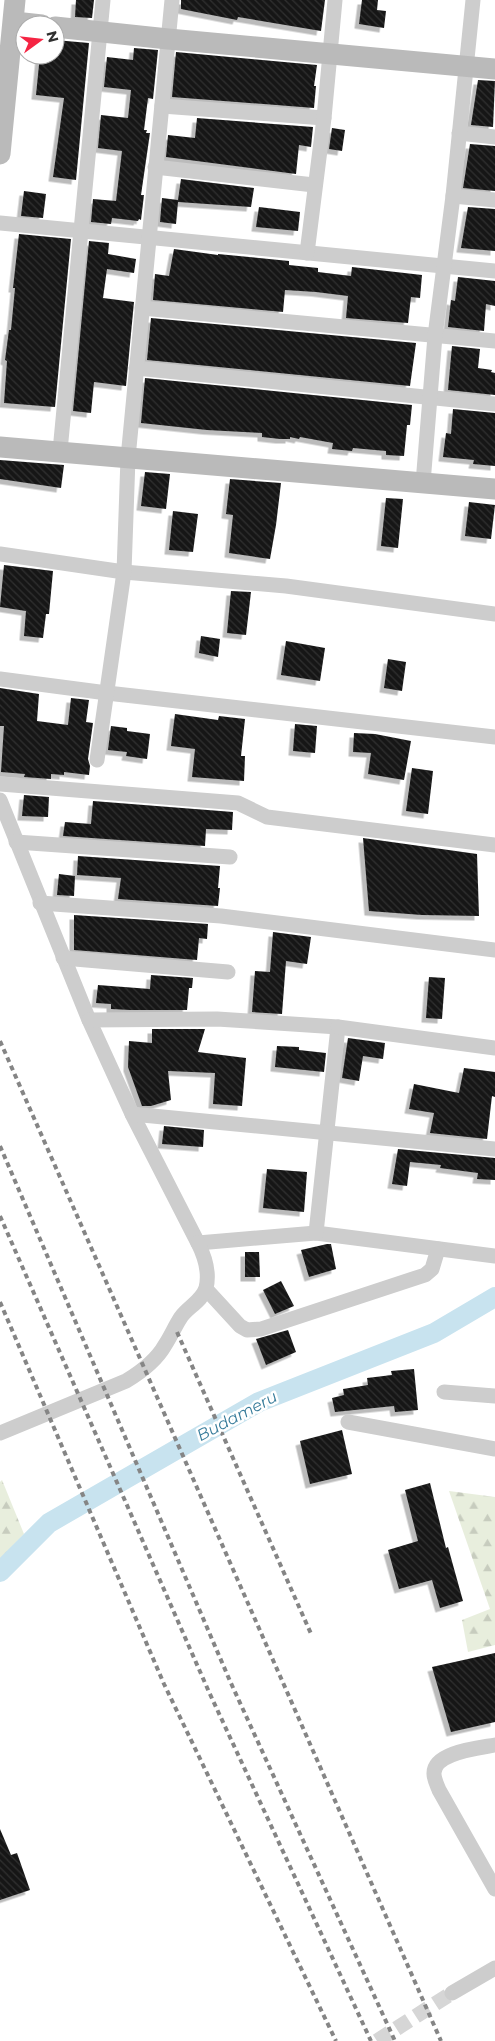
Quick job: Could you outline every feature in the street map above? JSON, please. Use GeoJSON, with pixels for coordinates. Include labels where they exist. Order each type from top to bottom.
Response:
{"type":"FeatureCollection","features":[{"type":"Feature","properties":{"kind":"street"},"geometry":{"type":"LineString","coordinates":[[60,451],[103,0]]}},
{"type":"Feature","properties":{"kind":"street"},"geometry":{"type":"LineString","coordinates":[[97,760],[124,572],[128,458],[172,0]]}},
{"type":"Feature","properties":{"kind":"street"},"geometry":{"type":"LineString","coordinates":[[307,253],[324,118],[335,0]]}},
{"type":"Feature","properties":{"kind":"street"},"geometry":{"type":"LineString","coordinates":[[422,483],[435,336],[453,196],[473,0]]}},
{"type":"Feature","properties":{"kind":"street"},"geometry":{"type":"LineString","coordinates":[[0,154],[11,8],[24,15]]}},
{"type":"Feature","properties":{"kind":"street"},"geometry":{"type":"LineString","coordinates":[[65,27],[168,39],[495,68]]}},
{"type":"Feature","properties":{"kind":"street"},"geometry":{"type":"LineString","coordinates":[[162,106],[324,118]]}},
{"type":"Feature","properties":{"kind":"street"},"geometry":{"type":"LineString","coordinates":[[459,134],[495,137]]}},
{"type":"Feature","properties":{"kind":"street"},"geometry":{"type":"LineString","coordinates":[[155,167],[314,186]]}},
{"type":"Feature","properties":{"kind":"street"},"geometry":{"type":"LineString","coordinates":[[453,196],[495,200]]}},
{"type":"Feature","properties":{"kind":"street"},"geometry":{"type":"LineString","coordinates":[[0,223],[80,229],[495,271]]}},
{"type":"Feature","properties":{"kind":"street"},"geometry":{"type":"LineString","coordinates":[[142,308],[495,341]]}},
{"type":"Feature","properties":{"kind":"street"},"geometry":{"type":"LineString","coordinates":[[136,368],[495,404]]}},
{"type":"Feature","properties":{"kind":"street"},"geometry":{"type":"LineString","coordinates":[[0,447],[495,489]]}},
{"type":"Feature","properties":{"kind":"street"},"geometry":{"type":"LineString","coordinates":[[0,554],[124,572],[286,586],[495,614]]}},
{"type":"Feature","properties":{"kind":"street"},"geometry":{"type":"LineString","coordinates":[[0,678],[107,693],[495,737]]}},
{"type":"Feature","properties":{"kind":"street"},"geometry":{"type":"LineString","coordinates":[[0,784],[238,803],[267,817],[495,845]]}},
{"type":"Feature","properties":{"kind":"street"},"geometry":{"type":"LineString","coordinates":[[0,800],[40,903],[89,1020],[132,1114],[198,1243],[206,1261],[208,1276],[206,1289],[202,1297],[181,1316],[164,1347],[140,1373],[126,1381],[0,1433]]}},
{"type":"Feature","properties":{"kind":"street"},"geometry":{"type":"LineString","coordinates":[[16,842],[230,857]]}},
{"type":"Feature","properties":{"kind":"street"},"geometry":{"type":"LineString","coordinates":[[40,903],[221,916],[495,950]]}},
{"type":"Feature","properties":{"kind":"street"},"geometry":{"type":"LineString","coordinates":[[63,958],[228,972]]}},
{"type":"Feature","properties":{"kind":"street"},"geometry":{"type":"LineString","coordinates":[[89,1020],[217,1018],[338,1027],[495,1048]]}},
{"type":"Feature","properties":{"kind":"street"},"geometry":{"type":"LineString","coordinates":[[316,1233],[338,1027]]}},
{"type":"Feature","properties":{"kind":"street"},"geometry":{"type":"LineString","coordinates":[[132,1114],[495,1149]]}},
{"type":"Feature","properties":{"kind":"street"},"geometry":{"type":"LineString","coordinates":[[198,1243],[316,1233],[495,1256]]}},
{"type":"Feature","properties":{"kind":"street"},"geometry":{"type":"LineString","coordinates":[[206,1289],[240,1326],[246,1330],[261,1329],[425,1275],[432,1268],[438,1249]]}},
{"type":"Feature","properties":{"kind":"street"},"geometry":{"type":"LineString","coordinates":[[444,1392],[495,1396]]}},
{"type":"Feature","properties":{"kind":"street"},"geometry":{"type":"LineString","coordinates":[[348,1422],[495,1449]]}},
{"type":"Feature","properties":{"kind":"street"},"geometry":{"type":"LineString","coordinates":[[495,1745],[463,1750],[443,1759],[435,1766],[434,1775],[439,1790],[495,1889]]}},
{"type":"Feature","properties":{"kind":"street"},"geometry":{"type":"LineString","coordinates":[[452,1993],[495,1968]]}},
{"type":"Feature","properties":{"kind":"green space"},"geometry":{"type":"Polygon","coordinates":[[[2,1480],[24,1534],[0,1559],[0,1482],[2,1480]]]}},
{"type":"Feature","properties":{"kind":"green space"},"geometry":{"type":"Polygon","coordinates":[[[449,1491],[495,1497],[495,1645],[468,1652],[462,1620],[490,1609],[449,1491]]]}},
{"type":"Feature","properties":{"kind":"building"},"geometry":{"type":"Polygon","coordinates":[[[76,0],[94,0],[92,18],[75,17],[76,0]]]}},
{"type":"Feature","properties":{"kind":"building"},"geometry":{"type":"Polygon","coordinates":[[[181,0],[325,0],[321,31],[238,17],[237,20],[181,9],[181,0]]]}},
{"type":"Feature","properties":{"kind":"building"},"geometry":{"type":"Polygon","coordinates":[[[362,0],[378,0],[377,10],[386,11],[384,28],[359,24],[362,0]]]}},
{"type":"Feature","properties":{"kind":"building"},"geometry":{"type":"Polygon","coordinates":[[[65,41],[89,43],[76,180],[53,177],[64,98],[36,95],[39,65],[65,65],[65,41]]]}},
{"type":"Feature","properties":{"kind":"building"},"geometry":{"type":"Polygon","coordinates":[[[134,48],[158,50],[153,99],[148,98],[144,130],[147,130],[146,133],[150,133],[141,195],[144,195],[141,220],[112,218],[111,224],[91,222],[93,199],[116,201],[122,151],[98,148],[101,115],[128,118],[131,90],[104,87],[107,57],[133,60],[134,48]]]}},
{"type":"Feature","properties":{"kind":"building"},"geometry":{"type":"Polygon","coordinates":[[[176,52],[317,65],[314,86],[316,86],[314,108],[172,97],[176,52]]]}},
{"type":"Feature","properties":{"kind":"building"},"geometry":{"type":"Polygon","coordinates":[[[478,80],[495,81],[493,127],[471,125],[478,80]]]}},
{"type":"Feature","properties":{"kind":"building"},"geometry":{"type":"Polygon","coordinates":[[[197,118],[313,127],[311,147],[299,145],[296,174],[166,157],[168,135],[195,138],[197,118]]]}},
{"type":"Feature","properties":{"kind":"building"},"geometry":{"type":"Polygon","coordinates":[[[332,128],[345,130],[342,151],[329,149],[332,128]]]}},
{"type":"Feature","properties":{"kind":"building"},"geometry":{"type":"Polygon","coordinates":[[[470,144],[495,146],[495,191],[463,188],[470,144]]]}},
{"type":"Feature","properties":{"kind":"building"},"geometry":{"type":"Polygon","coordinates":[[[181,179],[254,188],[251,207],[178,202],[176,224],[160,222],[162,198],[178,200],[181,179]]]}},
{"type":"Feature","properties":{"kind":"building"},"geometry":{"type":"Polygon","coordinates":[[[24,191],[46,194],[43,218],[21,216],[24,191]]]}},
{"type":"Feature","properties":{"kind":"building"},"geometry":{"type":"Polygon","coordinates":[[[259,207],[300,212],[298,231],[256,227],[259,207]]]}},
{"type":"Feature","properties":{"kind":"building"},"geometry":{"type":"Polygon","coordinates":[[[468,207],[495,209],[495,251],[461,248],[468,207]]]}},
{"type":"Feature","properties":{"kind":"building"},"geometry":{"type":"Polygon","coordinates":[[[19,234],[71,239],[55,407],[4,403],[7,361],[5,360],[9,330],[11,330],[19,234]]]}},
{"type":"Feature","properties":{"kind":"building"},"geometry":{"type":"Polygon","coordinates":[[[89,241],[109,243],[108,254],[136,259],[134,273],[107,269],[103,298],[134,302],[126,386],[94,382],[91,413],[73,411],[89,241]]]}},
{"type":"Feature","properties":{"kind":"building"},"geometry":{"type":"Polygon","coordinates":[[[174,249],[289,261],[289,265],[318,268],[318,272],[351,276],[352,267],[422,275],[420,298],[411,297],[408,323],[346,318],[348,296],[316,292],[285,290],[283,312],[153,300],[155,274],[169,276],[174,249]]]}},
{"type":"Feature","properties":{"kind":"building"},"geometry":{"type":"Polygon","coordinates":[[[458,277],[495,281],[495,306],[486,304],[484,331],[448,327],[451,300],[455,301],[458,277]]]}},
{"type":"Feature","properties":{"kind":"building"},"geometry":{"type":"Polygon","coordinates":[[[151,318],[416,343],[410,386],[147,360],[151,318]]]}},
{"type":"Feature","properties":{"kind":"building"},"geometry":{"type":"Polygon","coordinates":[[[452,346],[480,349],[478,368],[492,370],[491,372],[495,373],[495,395],[448,390],[452,346]]]}},
{"type":"Feature","properties":{"kind":"building"},"geometry":{"type":"Polygon","coordinates":[[[145,378],[412,405],[410,425],[407,425],[404,456],[386,455],[386,451],[353,448],[352,451],[332,449],[333,443],[300,437],[299,439],[290,437],[290,439],[280,439],[262,437],[262,433],[207,430],[141,423],[145,378]]]}},
{"type":"Feature","properties":{"kind":"building"},"geometry":{"type":"Polygon","coordinates":[[[453,409],[495,413],[495,466],[473,464],[474,460],[443,457],[446,433],[451,434],[453,409]]]}},
{"type":"Feature","properties":{"kind":"building"},"geometry":{"type":"Polygon","coordinates":[[[0,460],[64,465],[61,488],[0,479],[0,460]]]}},
{"type":"Feature","properties":{"kind":"building"},"geometry":{"type":"Polygon","coordinates":[[[145,472],[170,474],[166,509],[141,506],[145,472]]]}},
{"type":"Feature","properties":{"kind":"building"},"geometry":{"type":"Polygon","coordinates":[[[230,479],[281,483],[270,559],[229,553],[233,515],[226,514],[230,479]]]}},
{"type":"Feature","properties":{"kind":"building"},"geometry":{"type":"Polygon","coordinates":[[[386,498],[403,499],[398,548],[381,546],[386,498]]]}},
{"type":"Feature","properties":{"kind":"building"},"geometry":{"type":"Polygon","coordinates":[[[469,502],[495,505],[491,539],[465,536],[469,502]]]}},
{"type":"Feature","properties":{"kind":"building"},"geometry":{"type":"Polygon","coordinates":[[[173,511],[198,514],[193,552],[169,550],[173,511]]]}},
{"type":"Feature","properties":{"kind":"building"},"geometry":{"type":"Polygon","coordinates":[[[4,565],[53,571],[49,614],[46,614],[43,638],[24,636],[26,611],[0,607],[4,565]]]}},
{"type":"Feature","properties":{"kind":"building"},"geometry":{"type":"Polygon","coordinates":[[[231,591],[251,592],[246,635],[227,633],[231,591]]]}},
{"type":"Feature","properties":{"kind":"building"},"geometry":{"type":"Polygon","coordinates":[[[201,636],[220,639],[218,657],[199,653],[201,636]]]}},
{"type":"Feature","properties":{"kind":"building"},"geometry":{"type":"Polygon","coordinates":[[[286,641],[325,648],[320,681],[281,675],[286,641]]]}},
{"type":"Feature","properties":{"kind":"building"},"geometry":{"type":"Polygon","coordinates":[[[388,659],[406,662],[402,691],[384,688],[388,659]]]}},
{"type":"Feature","properties":{"kind":"building"},"geometry":{"type":"Polygon","coordinates":[[[0,688],[39,694],[37,721],[68,725],[71,698],[89,700],[86,722],[93,723],[88,759],[90,766],[89,775],[64,772],[64,775],[51,774],[51,779],[24,777],[25,774],[1,772],[4,726],[0,726],[0,688]]]}},
{"type":"Feature","properties":{"kind":"building"},"geometry":{"type":"Polygon","coordinates":[[[175,714],[218,720],[219,716],[245,719],[241,756],[245,756],[244,781],[192,777],[195,749],[171,746],[175,714]]]}},
{"type":"Feature","properties":{"kind":"building"},"geometry":{"type":"Polygon","coordinates":[[[295,724],[317,726],[315,753],[293,751],[295,724]]]}},
{"type":"Feature","properties":{"kind":"building"},"geometry":{"type":"Polygon","coordinates":[[[111,726],[127,728],[127,731],[150,734],[147,759],[126,756],[127,752],[108,750],[111,726]]]}},
{"type":"Feature","properties":{"kind":"building"},"geometry":{"type":"Polygon","coordinates":[[[354,733],[375,734],[411,741],[404,780],[368,774],[371,753],[353,752],[354,733]]]}},
{"type":"Feature","properties":{"kind":"building"},"geometry":{"type":"Polygon","coordinates":[[[412,768],[433,771],[428,814],[406,811],[412,768]]]}},
{"type":"Feature","properties":{"kind":"building"},"geometry":{"type":"Polygon","coordinates":[[[24,795],[49,797],[48,817],[22,816],[24,795]]]}},
{"type":"Feature","properties":{"kind":"building"},"geometry":{"type":"Polygon","coordinates":[[[93,801],[233,812],[232,830],[206,829],[205,846],[63,836],[65,822],[91,824],[93,801]]]}},
{"type":"Feature","properties":{"kind":"building"},"geometry":{"type":"Polygon","coordinates":[[[363,838],[477,854],[479,916],[422,915],[369,911],[363,838]]]}},
{"type":"Feature","properties":{"kind":"building"},"geometry":{"type":"Polygon","coordinates":[[[78,856],[220,866],[218,906],[118,899],[121,878],[77,875],[78,856]]]}},
{"type":"Feature","properties":{"kind":"building"},"geometry":{"type":"Polygon","coordinates":[[[59,874],[75,876],[74,896],[57,895],[59,874]]]}},
{"type":"Feature","properties":{"kind":"building"},"geometry":{"type":"Polygon","coordinates":[[[74,915],[208,924],[207,939],[199,938],[197,960],[74,950],[74,915]]]}},
{"type":"Feature","properties":{"kind":"building"},"geometry":{"type":"Polygon","coordinates":[[[273,932],[311,937],[307,964],[286,961],[282,1014],[252,1012],[255,971],[270,972],[273,932]]]}},
{"type":"Feature","properties":{"kind":"building"},"geometry":{"type":"Polygon","coordinates":[[[151,975],[193,978],[192,988],[189,988],[187,1010],[111,1009],[111,1004],[96,1003],[98,985],[150,989],[151,975]]]}},
{"type":"Feature","properties":{"kind":"building"},"geometry":{"type":"Polygon","coordinates":[[[429,977],[445,978],[442,1019],[426,1018],[429,977]]]}},
{"type":"Feature","properties":{"kind":"building"},"geometry":{"type":"Polygon","coordinates":[[[152,1029],[205,1029],[198,1052],[246,1058],[242,1106],[213,1104],[215,1073],[168,1071],[171,1100],[151,1106],[142,1106],[128,1067],[129,1041],[152,1043],[152,1029]]]}},
{"type":"Feature","properties":{"kind":"building"},"geometry":{"type":"Polygon","coordinates":[[[348,1038],[385,1043],[383,1059],[363,1056],[359,1081],[342,1078],[348,1038]]]}},
{"type":"Feature","properties":{"kind":"building"},"geometry":{"type":"Polygon","coordinates":[[[277,1046],[299,1047],[299,1050],[326,1053],[324,1072],[275,1067],[277,1046]]]}},
{"type":"Feature","properties":{"kind":"building"},"geometry":{"type":"Polygon","coordinates":[[[464,1068],[495,1072],[495,1097],[492,1096],[487,1139],[430,1133],[434,1113],[409,1109],[414,1084],[459,1093],[464,1068]]]}},
{"type":"Feature","properties":{"kind":"building"},"geometry":{"type":"Polygon","coordinates":[[[164,1126],[204,1130],[203,1147],[162,1144],[164,1126]]]}},
{"type":"Feature","properties":{"kind":"building"},"geometry":{"type":"Polygon","coordinates":[[[398,1149],[495,1158],[495,1180],[477,1179],[478,1173],[440,1168],[441,1165],[410,1162],[407,1186],[392,1184],[398,1149]]]}},
{"type":"Feature","properties":{"kind":"building"},"geometry":{"type":"Polygon","coordinates":[[[267,1169],[307,1172],[304,1212],[263,1208],[267,1169]]]}},
{"type":"Feature","properties":{"kind":"building"},"geometry":{"type":"Polygon","coordinates":[[[331,1244],[336,1269],[309,1277],[301,1250],[331,1244]]]}},
{"type":"Feature","properties":{"kind":"building"},"geometry":{"type":"Polygon","coordinates":[[[245,1252],[259,1252],[260,1277],[245,1277],[245,1252]]]}},
{"type":"Feature","properties":{"kind":"building"},"geometry":{"type":"Polygon","coordinates":[[[281,1281],[294,1306],[275,1314],[263,1290],[281,1281]]]}},
{"type":"Feature","properties":{"kind":"building"},"geometry":{"type":"Polygon","coordinates":[[[288,1330],[296,1352],[266,1365],[256,1339],[288,1330]]]}},
{"type":"Feature","properties":{"kind":"building"},"geometry":{"type":"Polygon","coordinates":[[[414,1369],[418,1410],[395,1412],[394,1406],[335,1412],[332,1398],[344,1395],[343,1389],[368,1385],[367,1378],[392,1375],[391,1371],[414,1369]]]}},
{"type":"Feature","properties":{"kind":"building"},"geometry":{"type":"Polygon","coordinates":[[[342,1430],[352,1474],[310,1484],[300,1441],[342,1430]]]}},
{"type":"Feature","properties":{"kind":"building"},"geometry":{"type":"Polygon","coordinates":[[[430,1483],[446,1548],[448,1547],[463,1601],[440,1608],[432,1580],[399,1589],[388,1550],[418,1541],[405,1490],[430,1483]]]}},
{"type":"Feature","properties":{"kind":"building"},"geometry":{"type":"Polygon","coordinates":[[[495,1653],[495,1722],[451,1732],[432,1667],[495,1653]]]}},
{"type":"Feature","properties":{"kind":"building"},"geometry":{"type":"Polygon","coordinates":[[[0,1829],[11,1855],[17,1853],[30,1890],[0,1900],[0,1829]]]}},
{"type":"Feature","properties":{"kind":"waterway","name":"Budameru"},"geometry":{"type":"LineString","coordinates":[[0,1572],[49,1523],[259,1402],[434,1333],[495,1297]]}},
{"type":"Feature","properties":{"kind":"tunnel"},"geometry":{"type":"LineString","coordinates":[[377,2041],[452,1993]]}},
{"type":"Feature","properties":{"kind":"railway"},"geometry":{"type":"LineString","coordinates":[[0,1041],[441,2041]]}},
{"type":"Feature","properties":{"kind":"railway"},"geometry":{"type":"LineString","coordinates":[[0,1146],[230,1681],[395,2041]]}},
{"type":"Feature","properties":{"kind":"railway"},"geometry":{"type":"LineString","coordinates":[[0,1216],[209,1692],[371,2041]]}},
{"type":"Feature","properties":{"kind":"railway"},"geometry":{"type":"LineString","coordinates":[[0,1302],[164,1684],[336,2041]]}},
{"type":"Feature","properties":{"kind":"railway"},"geometry":{"type":"LineString","coordinates":[[177,1332],[312,1636]]}}]}
